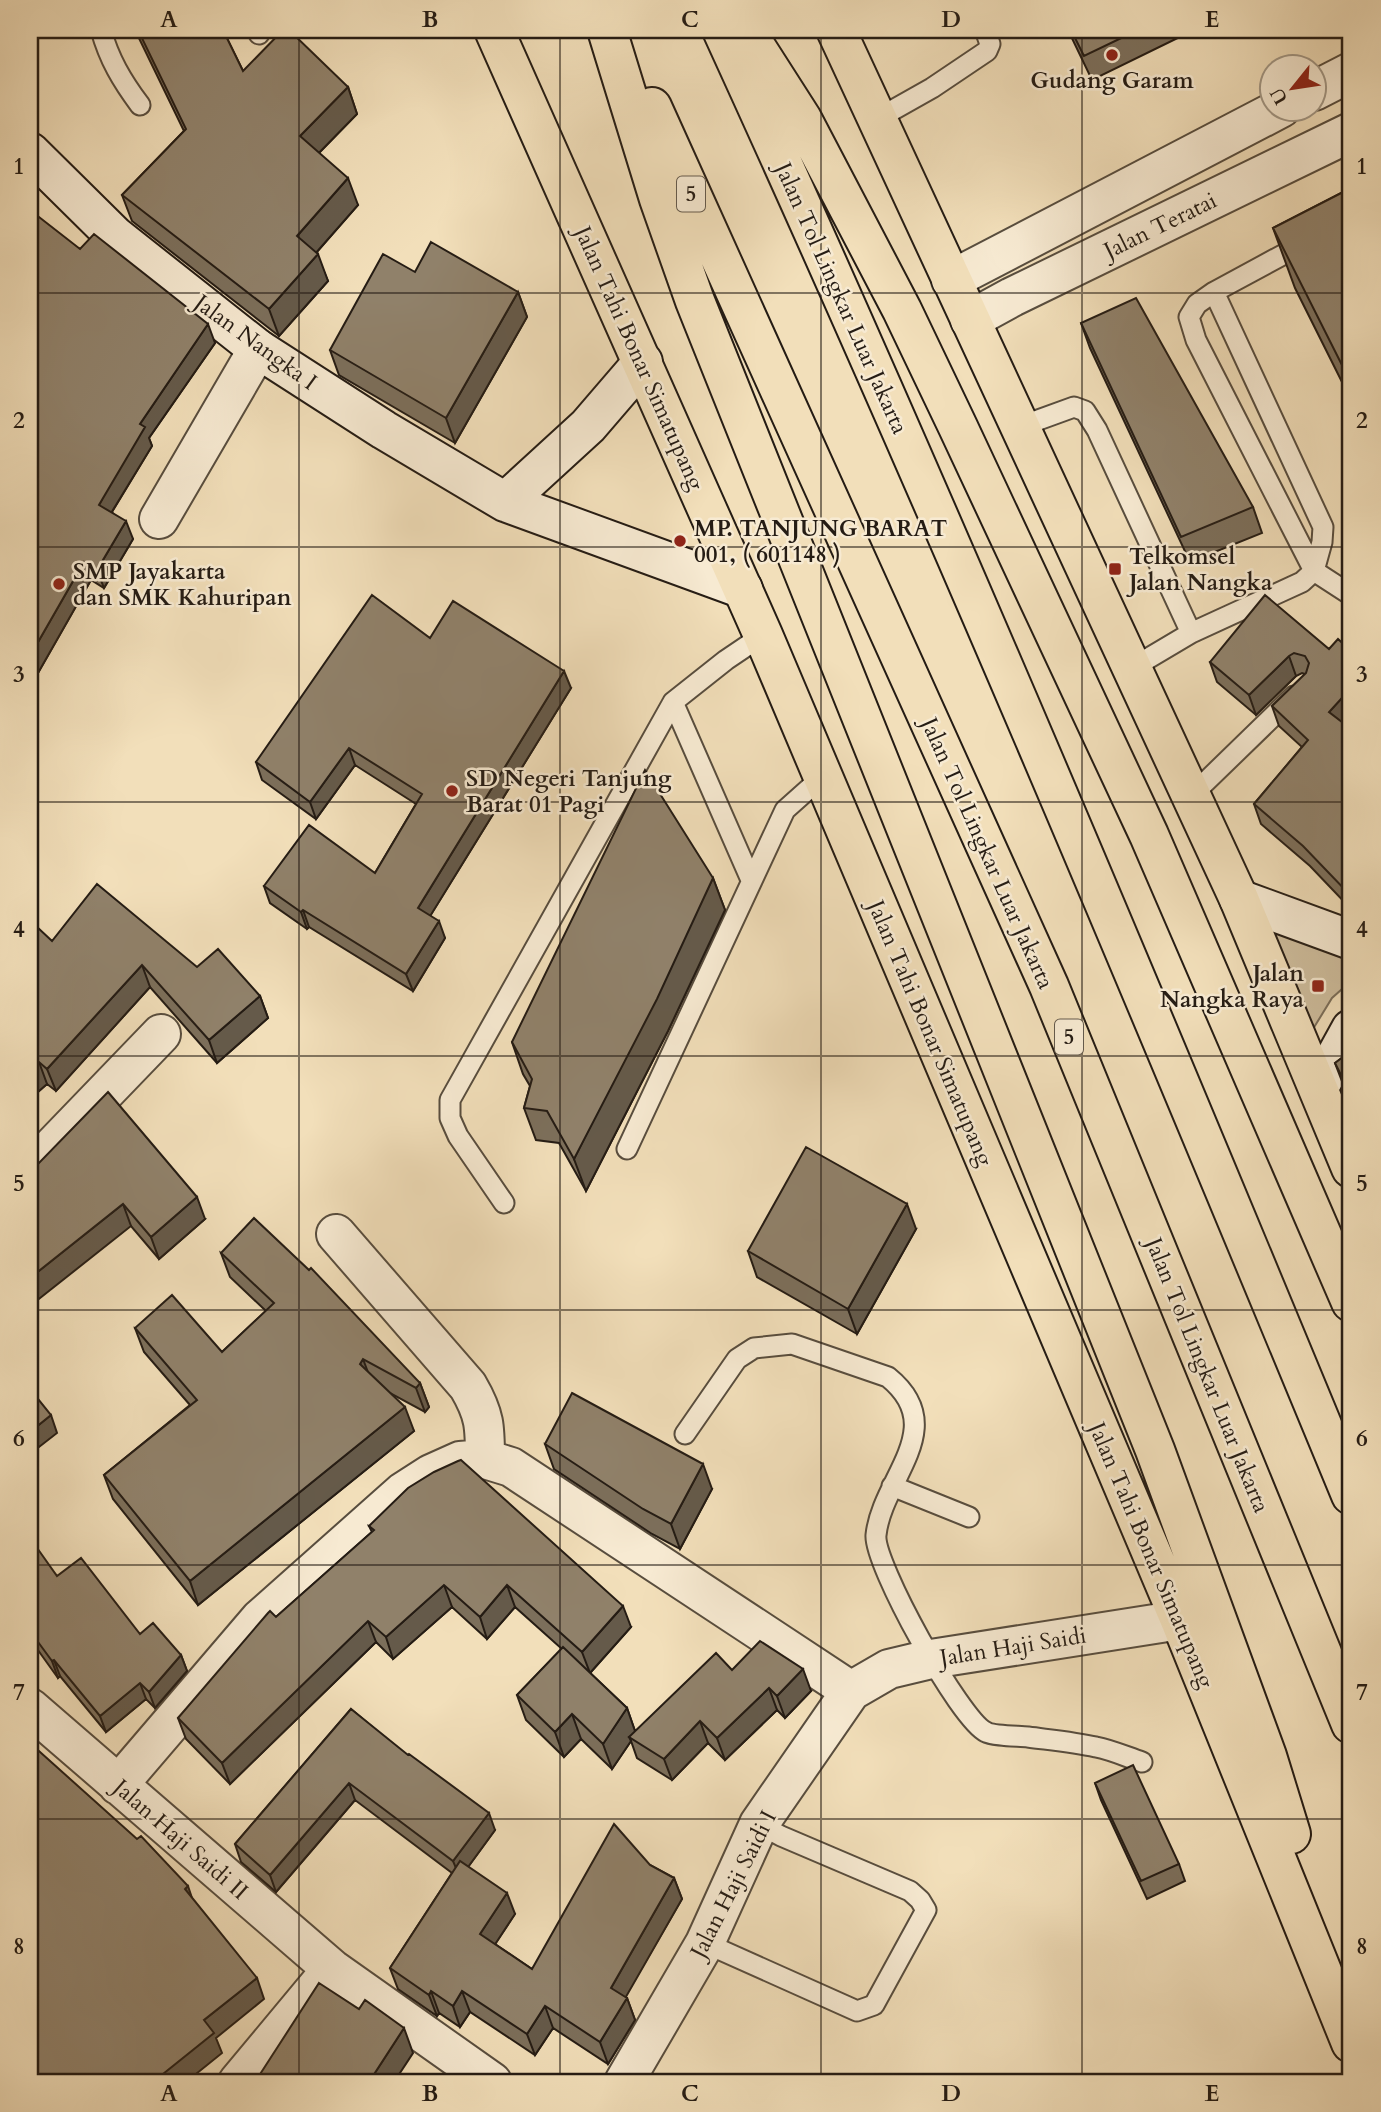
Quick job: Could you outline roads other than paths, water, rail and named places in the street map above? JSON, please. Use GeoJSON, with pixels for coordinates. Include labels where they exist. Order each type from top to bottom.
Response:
{"type":"FeatureCollection","features":[{"type":"Feature","properties":{"kind":"highway","name":"Jalan Tahi Bonar Simatupang"},"geometry":{"type":"LineString","coordinates":[[495,30],[763,635],[1180,1620],[1349,2037]]}},
{"type":"Feature","properties":{"kind":"highway"},"geometry":{"type":"LineString","coordinates":[[607,30],[659,199],[695,301],[1155,1450],[1267,1756],[1349,2037]]}},
{"type":"Feature","properties":{"kind":"highway","name":"Jalan Tol Lingkar Luar Jakarta"},"geometry":{"type":"LineString","coordinates":[[618,30],[1049,986],[1351,1724]]}},
{"type":"Feature","properties":{"kind":"highway","name":"Jalan Tol Lingkar Luar Jakarta"},"geometry":{"type":"LineString","coordinates":[[722,30],[802,206],[1121,939],[1351,1495]]}},
{"type":"Feature","properties":{"kind":"highway"},"geometry":{"type":"LineString","coordinates":[[745,30],[802,119],[902,310],[958,427],[1149,835],[1351,1302]]}},
{"type":"Feature","properties":{"kind":"highway"},"geometry":{"type":"LineString","coordinates":[[835,30],[1239,899],[1351,1168]]}},
{"type":"Feature","properties":{"kind":"street"},"geometry":{"type":"LineString","coordinates":[[1328,84],[1351,72]]}},
{"type":"Feature","properties":{"kind":"street","name":"Jalan Teratai"},"geometry":{"type":"LineString","coordinates":[[951,280],[1258,120]]}},
{"type":"Feature","properties":{"kind":"street","name":"Jalan Teratai"},"geometry":{"type":"LineString","coordinates":[[970,320],[1012,296],[1351,132]]}},
{"type":"Feature","properties":{"kind":"street","name":"Jalan Nangka I"},"geometry":{"type":"LineString","coordinates":[[30,152],[115,236],[258,349],[384,430],[505,502],[743,589]]}},
{"type":"Feature","properties":{"kind":"street"},"geometry":{"type":"LineString","coordinates":[[159,519],[258,349]]}},
{"type":"Feature","properties":{"kind":"street"},"geometry":{"type":"LineString","coordinates":[[505,502],[588,426],[643,362]]}},
{"type":"Feature","properties":{"kind":"street"},"geometry":{"type":"LineString","coordinates":[[1239,899],[1351,940]]}},
{"type":"Feature","properties":{"kind":"street"},"geometry":{"type":"LineString","coordinates":[[1319,1087],[1351,1029]]}},
{"type":"Feature","properties":{"kind":"street"},"geometry":{"type":"LineString","coordinates":[[30,1170],[161,1034]]}},
{"type":"Feature","properties":{"kind":"street"},"geometry":{"type":"LineString","coordinates":[[336,1234],[468,1386],[480,1407],[485,1425],[485,1459]]}},
{"type":"Feature","properties":{"kind":"street"},"geometry":{"type":"LineString","coordinates":[[118,1785],[260,1619],[393,1501],[412,1486],[460,1461],[485,1459],[511,1468],[851,1691]]}},
{"type":"Feature","properties":{"kind":"street","name":"Jalan Haji Saidi"},"geometry":{"type":"LineString","coordinates":[[851,1691],[889,1669],[931,1659],[1180,1620]]}},
{"type":"Feature","properties":{"kind":"street","name":"Jalan Haji Saidi I"},"geometry":{"type":"LineString","coordinates":[[624,2082],[705,1943],[759,1824],[851,1691]]}},
{"type":"Feature","properties":{"kind":"street","name":"Jalan Haji Saidi II"},"geometry":{"type":"LineString","coordinates":[[33,1717],[118,1785],[332,1969]]}},
{"type":"Feature","properties":{"kind":"street"},"geometry":{"type":"LineString","coordinates":[[238,2082],[332,1969],[492,2082]]}},
{"type":"Feature","properties":{"kind":"lane"},"geometry":{"type":"LineString","coordinates":[[101,30],[112,62],[140,105]]}},
{"type":"Feature","properties":{"kind":"lane"},"geometry":{"type":"LineString","coordinates":[[877,119],[932,88],[987,51],[990,44],[985,30]]}},
{"type":"Feature","properties":{"kind":"lane"},"geometry":{"type":"LineString","coordinates":[[1351,218],[1214,292],[1197,304],[1189,317],[1196,340],[1314,570],[1351,595]]}},
{"type":"Feature","properties":{"kind":"lane"},"geometry":{"type":"LineString","coordinates":[[1132,668],[1191,634],[1302,582],[1314,570],[1322,542],[1323,527],[1214,292]]}},
{"type":"Feature","properties":{"kind":"lane"},"geometry":{"type":"LineString","coordinates":[[1019,427],[1074,407],[1085,411],[1097,430],[1191,634]]}},
{"type":"Feature","properties":{"kind":"lane"},"geometry":{"type":"LineString","coordinates":[[504,1203],[458,1136],[450,1118],[450,1100],[673,702],[763,635]]}},
{"type":"Feature","properties":{"kind":"lane"},"geometry":{"type":"LineString","coordinates":[[1191,796],[1304,685]]}},
{"type":"Feature","properties":{"kind":"lane"},"geometry":{"type":"LineString","coordinates":[[673,702],[751,880]]}},
{"type":"Feature","properties":{"kind":"lane"},"geometry":{"type":"LineString","coordinates":[[627,1149],[785,810],[822,777]]}},
{"type":"Feature","properties":{"kind":"lane"},"geometry":{"type":"LineString","coordinates":[[685,1434],[737,1359],[754,1348],[792,1344],[888,1377],[901,1387],[910,1401],[914,1435],[909,1457],[892,1486],[876,1536],[879,1556],[931,1659],[958,1702],[986,1733],[1096,1747],[1142,1762]]}},
{"type":"Feature","properties":{"kind":"lane"},"geometry":{"type":"LineString","coordinates":[[892,1486],[969,1517]]}},
{"type":"Feature","properties":{"kind":"lane"},"geometry":{"type":"LineString","coordinates":[[705,1943],[857,2011],[874,2005],[926,1910],[910,1891],[759,1824]]}},
{"type":"Feature","properties":{"kind":"place","name":"Gudang Garam"},"geometry":{"type":"Point","coordinates":[1112,55]}},
{"type":"Feature","properties":{"kind":"place","name":"MP. TANJUNG BARAT 001, ( 601148 )"},"geometry":{"type":"Point","coordinates":[680,541]}},
{"type":"Feature","properties":{"kind":"place","name":"Telkomsel Jalan Nangka"},"geometry":{"type":"Point","coordinates":[1115,569]}},
{"type":"Feature","properties":{"kind":"place","name":"SMP Jayakarta dan SMK Kahuripan"},"geometry":{"type":"Point","coordinates":[59,584]}},
{"type":"Feature","properties":{"kind":"place","name":"SD Negeri Tanjung Barat 01 Pagi"},"geometry":{"type":"Point","coordinates":[452,791]}},
{"type":"Feature","properties":{"kind":"place","name":"Jalan Nangka Raya"},"geometry":{"type":"Point","coordinates":[1318,986]}}]}
